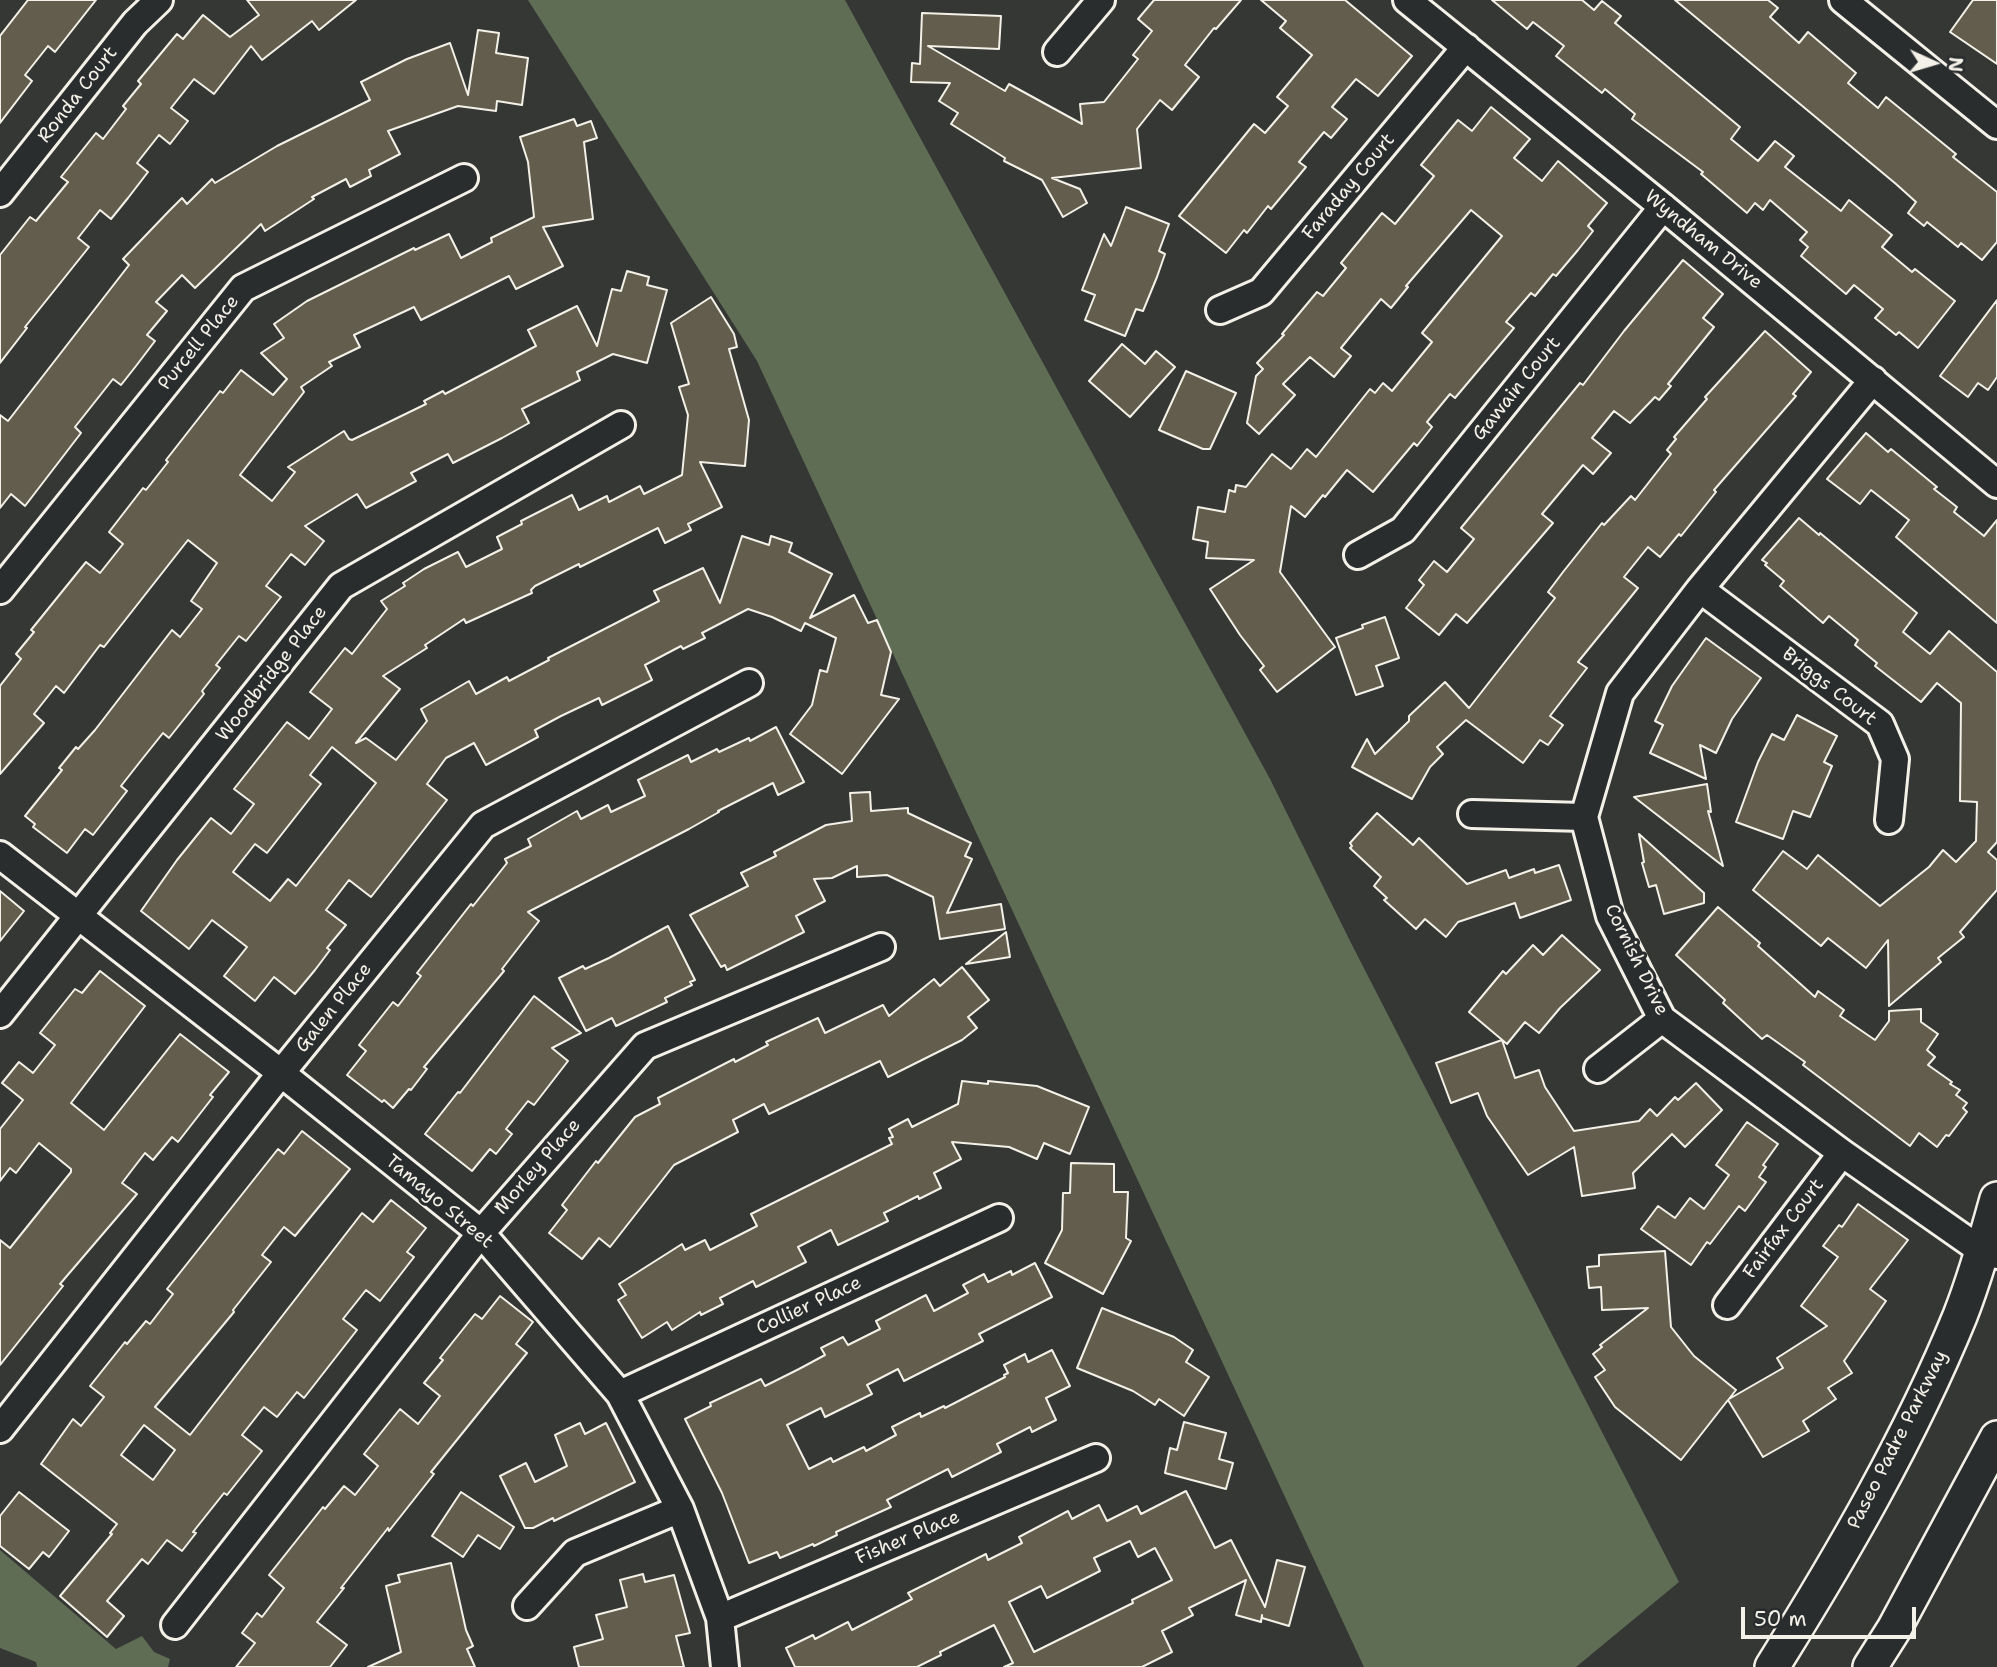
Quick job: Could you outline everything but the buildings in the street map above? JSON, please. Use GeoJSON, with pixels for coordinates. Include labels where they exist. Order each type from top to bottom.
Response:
{"type":"FeatureCollection","features":[{"type":"Feature","properties":{"kind":"main road","name":"Paseo Padre Parkway"},"geometry":{"type":"LineString","coordinates":[[1772,1667],[1822,1586],[1914,1417],[1990,1253],[1997,1199]]}},
{"type":"Feature","properties":{"kind":"main road"},"geometry":{"type":"LineString","coordinates":[[1870,1667],[1894,1629],[1997,1438]]}},
{"type":"Feature","properties":{"kind":"street","name":"Ronda Court"},"geometry":{"type":"LineString","coordinates":[[0,193],[135,23],[159,0]]}},
{"type":"Feature","properties":{"kind":"street"},"geometry":{"type":"LineString","coordinates":[[1057,52],[1101,0]]}},
{"type":"Feature","properties":{"kind":"street","name":"Wyndham Drive"},"geometry":{"type":"LineString","coordinates":[[1407,0],[1997,482]]}},
{"type":"Feature","properties":{"kind":"street"},"geometry":{"type":"LineString","coordinates":[[1843,0],[1997,125]]}},
{"type":"Feature","properties":{"kind":"street","name":"Faraday Court"},"geometry":{"type":"LineString","coordinates":[[1220,310],[1261,292],[1466,47]]}},
{"type":"Feature","properties":{"kind":"street","name":"Purcell Place"},"geometry":{"type":"LineString","coordinates":[[0,590],[243,288],[464,178]]}},
{"type":"Feature","properties":{"kind":"street","name":"Gawain Court"},"geometry":{"type":"LineString","coordinates":[[1358,555],[1403,530],[1663,207]]}},
{"type":"Feature","properties":{"kind":"street"},"geometry":{"type":"LineString","coordinates":[[1472,814],[1584,817],[1620,693],[1700,589],[1872,380]]}},
{"type":"Feature","properties":{"kind":"street","name":"Woodbridge Place"},"geometry":{"type":"LineString","coordinates":[[0,1014],[341,586],[621,425]]}},
{"type":"Feature","properties":{"kind":"street","name":"Briggs Court"},"geometry":{"type":"LineString","coordinates":[[1700,589],[1880,724],[1895,759],[1889,820]]}},
{"type":"Feature","properties":{"kind":"street","name":"Galen Place"},"geometry":{"type":"LineString","coordinates":[[0,1429],[281,1073],[483,825],[748,683]]}},
{"type":"Feature","properties":{"kind":"street","name":"Cornish Drive"},"geometry":{"type":"LineString","coordinates":[[1584,817],[1610,916],[1662,1019],[1842,1153],[1990,1253]]}},
{"type":"Feature","properties":{"kind":"street","name":"Tamayo Street"},"geometry":{"type":"LineString","coordinates":[[0,855],[281,1073],[481,1233],[620,1394],[680,1509],[720,1618],[725,1667]]}},
{"type":"Feature","properties":{"kind":"street","name":"Morley Place"},"geometry":{"type":"LineString","coordinates":[[174,1625],[481,1233],[645,1046],[881,947]]}},
{"type":"Feature","properties":{"kind":"street"},"geometry":{"type":"LineString","coordinates":[[1598,1069],[1662,1019]]}},
{"type":"Feature","properties":{"kind":"street","name":"Fairfax Court"},"geometry":{"type":"LineString","coordinates":[[1727,1306],[1842,1153]]}},
{"type":"Feature","properties":{"kind":"street","name":"Collier Place"},"geometry":{"type":"LineString","coordinates":[[620,1394],[999,1217]]}},
{"type":"Feature","properties":{"kind":"street","name":"Fisher Place"},"geometry":{"type":"LineString","coordinates":[[720,1618],[1096,1458]]}},
{"type":"Feature","properties":{"kind":"street"},"geometry":{"type":"LineString","coordinates":[[527,1606],[575,1553],[680,1509]]}},
{"type":"Feature","properties":{"kind":"green space"},"geometry":{"type":"Polygon","coordinates":[[[528,0],[845,0],[1270,779],[1350,941],[1679,1582],[1576,1667],[1364,1667],[757,361],[528,0]]]}},
{"type":"Feature","properties":{"kind":"green space"},"geometry":{"type":"Polygon","coordinates":[[[0,1550],[116,1649],[142,1636],[154,1652],[170,1659],[168,1667],[37,1667],[36,1662],[0,1648],[0,1550]]]}}]}
